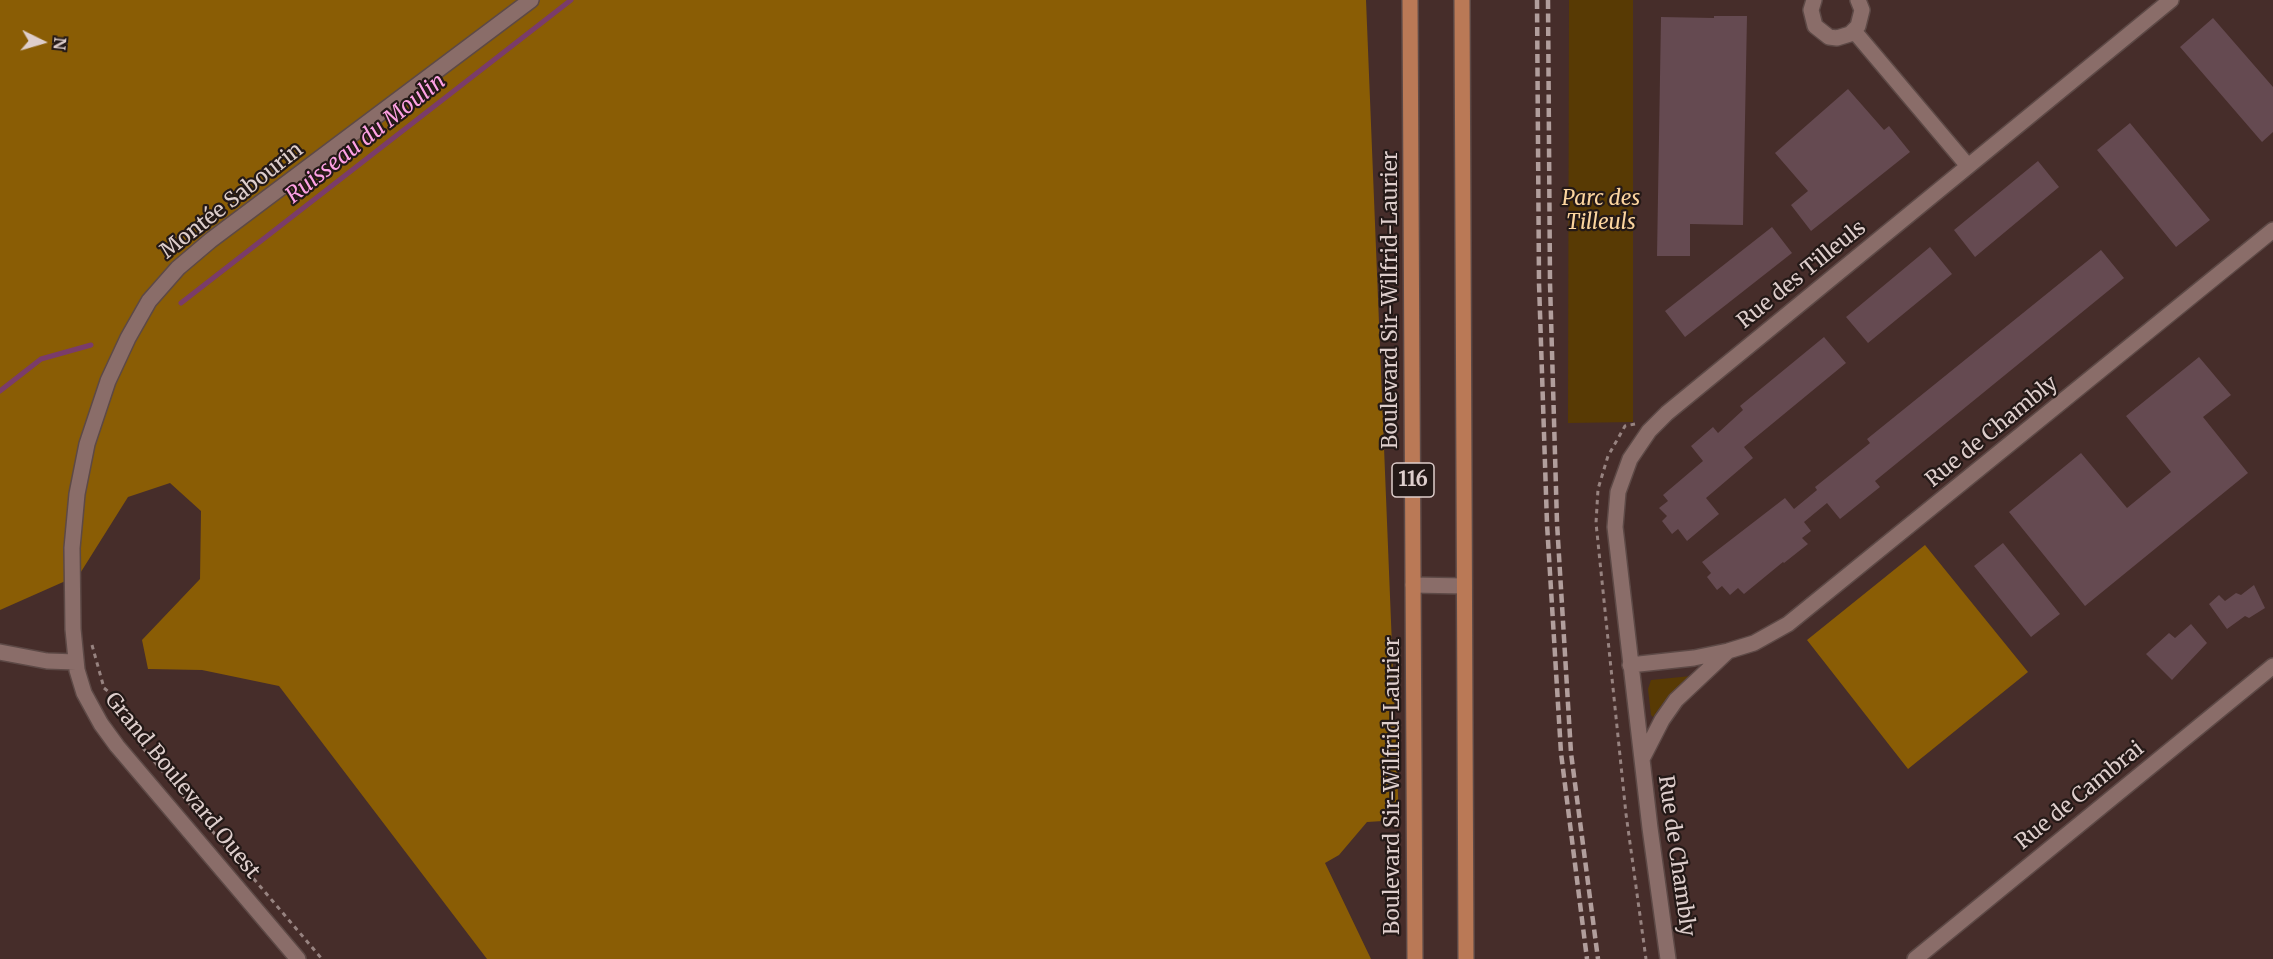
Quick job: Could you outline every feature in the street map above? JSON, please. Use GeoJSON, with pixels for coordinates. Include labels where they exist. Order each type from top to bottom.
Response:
{"type":"FeatureCollection","features":[{"type":"Feature","properties":{"kind":"main road","name":"Boulevard Sir-Wilfrid-Laurier"},"geometry":{"type":"LineString","coordinates":[[1410,0],[1415,959]]}},
{"type":"Feature","properties":{"kind":"main road","name":"116"},"geometry":{"type":"LineString","coordinates":[[1462,0],[1466,959]]}},
{"type":"Feature","properties":{"kind":"street","name":"Montée Sabourin"},"geometry":{"type":"LineString","coordinates":[[76,662],[72,611],[72,548],[83,460],[111,374],[149,301],[178,268],[211,240],[531,0]]}},
{"type":"Feature","properties":{"kind":"street"},"geometry":{"type":"LineString","coordinates":[[1814,0],[1811,18],[1815,27],[1821,33],[1837,38],[1854,31],[1861,18],[1862,10],[1858,0]]}},
{"type":"Feature","properties":{"kind":"street","name":"Rue des Tilleuls"},"geometry":{"type":"LineString","coordinates":[[1630,665],[1615,515],[1618,492],[1625,470],[1642,440],[1665,415],[2171,0]]}},
{"type":"Feature","properties":{"kind":"street"},"geometry":{"type":"LineString","coordinates":[[1854,31],[1968,166]]}},
{"type":"Feature","properties":{"kind":"street","name":"Rue de Chambly"},"geometry":{"type":"LineString","coordinates":[[1668,959],[1630,665],[1694,658],[1728,651],[1763,638],[1801,615],[2273,230]]}},
{"type":"Feature","properties":{"kind":"street"},"geometry":{"type":"LineString","coordinates":[[1413,585],[1464,586]]}},
{"type":"Feature","properties":{"kind":"street","name":"Rue de Chambly"},"geometry":{"type":"LineString","coordinates":[[1642,759],[1662,720],[1676,700],[1728,651]]}},
{"type":"Feature","properties":{"kind":"street"},"geometry":{"type":"LineString","coordinates":[[0,652],[47,661],[76,662]]}},
{"type":"Feature","properties":{"kind":"street","name":"Grand Boulevard Ouest"},"geometry":{"type":"LineString","coordinates":[[76,662],[84,693],[101,724],[159,796],[298,959]]}},
{"type":"Feature","properties":{"kind":"street","name":"Rue de Cambrai"},"geometry":{"type":"LineString","coordinates":[[1914,959],[2273,666]]}},
{"type":"Feature","properties":{"kind":"path"},"geometry":{"type":"LineString","coordinates":[[90,640],[104,688]]}},
{"type":"Feature","properties":{"kind":"path"},"geometry":{"type":"LineString","coordinates":[[1607,640],[1614,640]]}},
{"type":"Feature","properties":{"kind":"path","name":"Grand Boulevard Ouest"},"geometry":{"type":"LineString","coordinates":[[98,687],[109,692],[120,717],[133,736],[322,959]]}},
{"type":"Feature","properties":{"kind":"green space","name":"Parc des Tilleuls"},"geometry":{"type":"Polygon","coordinates":[[[1569,0],[1633,0],[1633,422],[1568,423],[1569,0]]]}},
{"type":"Feature","properties":{"kind":"green space"},"geometry":{"type":"Polygon","coordinates":[[[1691,676],[1663,703],[1653,717],[1648,689],[1651,680],[1691,676]]]}},
{"type":"Feature","properties":{"kind":"shaded area"},"geometry":{"type":"Polygon","coordinates":[[[0,0],[1366,0],[1399,820],[1367,822],[1339,855],[1325,863],[1371,959],[487,959],[279,686],[202,670],[148,669],[142,640],[200,579],[201,511],[170,483],[128,497],[79,575],[0,610],[0,0]]]}},
{"type":"Feature","properties":{"kind":"shaded area"},"geometry":{"type":"Polygon","coordinates":[[[1925,545],[2028,672],[1908,769],[1807,640],[1925,545]]]}},
{"type":"Feature","properties":{"kind":"building"},"geometry":{"type":"Polygon","coordinates":[[[1714,16],[1747,16],[1743,225],[1690,224],[1690,256],[1657,256],[1661,17],[1714,18],[1714,16]]]}},
{"type":"Feature","properties":{"kind":"building"},"geometry":{"type":"Polygon","coordinates":[[[2213,18],[2273,87],[2273,132],[2262,142],[2180,47],[2213,18]]]}},
{"type":"Feature","properties":{"kind":"building"},"geometry":{"type":"Polygon","coordinates":[[[1848,89],[1884,130],[1889,126],[1910,152],[1811,231],[1791,205],[1808,191],[1775,153],[1848,89]]]}},
{"type":"Feature","properties":{"kind":"building"},"geometry":{"type":"Polygon","coordinates":[[[2130,123],[2210,220],[2176,247],[2097,150],[2130,123]]]}},
{"type":"Feature","properties":{"kind":"building"},"geometry":{"type":"Polygon","coordinates":[[[2038,161],[2059,187],[1975,257],[1954,230],[2038,161]]]}},
{"type":"Feature","properties":{"kind":"building"},"geometry":{"type":"Polygon","coordinates":[[[1772,227],[1792,253],[1685,337],[1665,311],[1772,227]]]}},
{"type":"Feature","properties":{"kind":"building"},"geometry":{"type":"Polygon","coordinates":[[[1930,247],[1952,274],[1868,343],[1846,317],[1930,247]]]}},
{"type":"Feature","properties":{"kind":"building"},"geometry":{"type":"Polygon","coordinates":[[[2101,250],[2124,278],[1875,481],[1880,487],[1840,519],[1827,503],[1804,522],[1811,531],[1802,538],[1808,544],[1744,594],[1738,588],[1730,595],[1722,586],[1717,590],[1707,577],[1711,573],[1702,562],[1785,498],[1794,509],[1817,490],[1815,487],[1870,443],[1867,439],[2101,250]]]}},
{"type":"Feature","properties":{"kind":"building"},"geometry":{"type":"Polygon","coordinates":[[[1824,337],[1846,363],[1744,447],[1753,458],[1706,498],[1719,514],[1687,541],[1678,529],[1672,534],[1662,521],[1667,516],[1659,508],[1668,501],[1663,495],[1703,461],[1691,446],[1713,427],[1718,433],[1743,410],[1740,406],[1824,337]]]}},
{"type":"Feature","properties":{"kind":"building"},"geometry":{"type":"Polygon","coordinates":[[[2199,357],[2231,395],[2203,417],[2248,473],[2085,606],[2009,512],[2081,453],[2127,508],[2171,472],[2126,416],[2199,357]]]}},
{"type":"Feature","properties":{"kind":"building"},"geometry":{"type":"Polygon","coordinates":[[[2003,543],[2060,614],[2031,637],[1974,566],[2003,543]]]}},
{"type":"Feature","properties":{"kind":"building"},"geometry":{"type":"Polygon","coordinates":[[[2254,585],[2265,608],[2249,618],[2245,616],[2227,629],[2209,604],[2219,595],[2225,601],[2236,593],[2241,595],[2254,585]]]}},
{"type":"Feature","properties":{"kind":"building"},"geometry":{"type":"Polygon","coordinates":[[[2191,624],[2207,643],[2172,680],[2146,654],[2169,633],[2175,638],[2191,624]]]}},
{"type":"Feature","properties":{"kind":"waterway","name":"Ruisseau du Moulin"},"geometry":{"type":"LineString","coordinates":[[181,303],[571,0]]}},
{"type":"Feature","properties":{"kind":"waterway","name":"Ruisseau du Moulin"},"geometry":{"type":"LineString","coordinates":[[0,391],[41,359],[91,345]]}},
{"type":"Feature","properties":{"kind":"railway"},"geometry":{"type":"LineString","coordinates":[[1537,0],[1539,283],[1547,524],[1561,753],[1587,959]]}},
{"type":"Feature","properties":{"kind":"railway"},"geometry":{"type":"LineString","coordinates":[[1548,0],[1550,283],[1557,523],[1571,753],[1598,959]]}}]}
